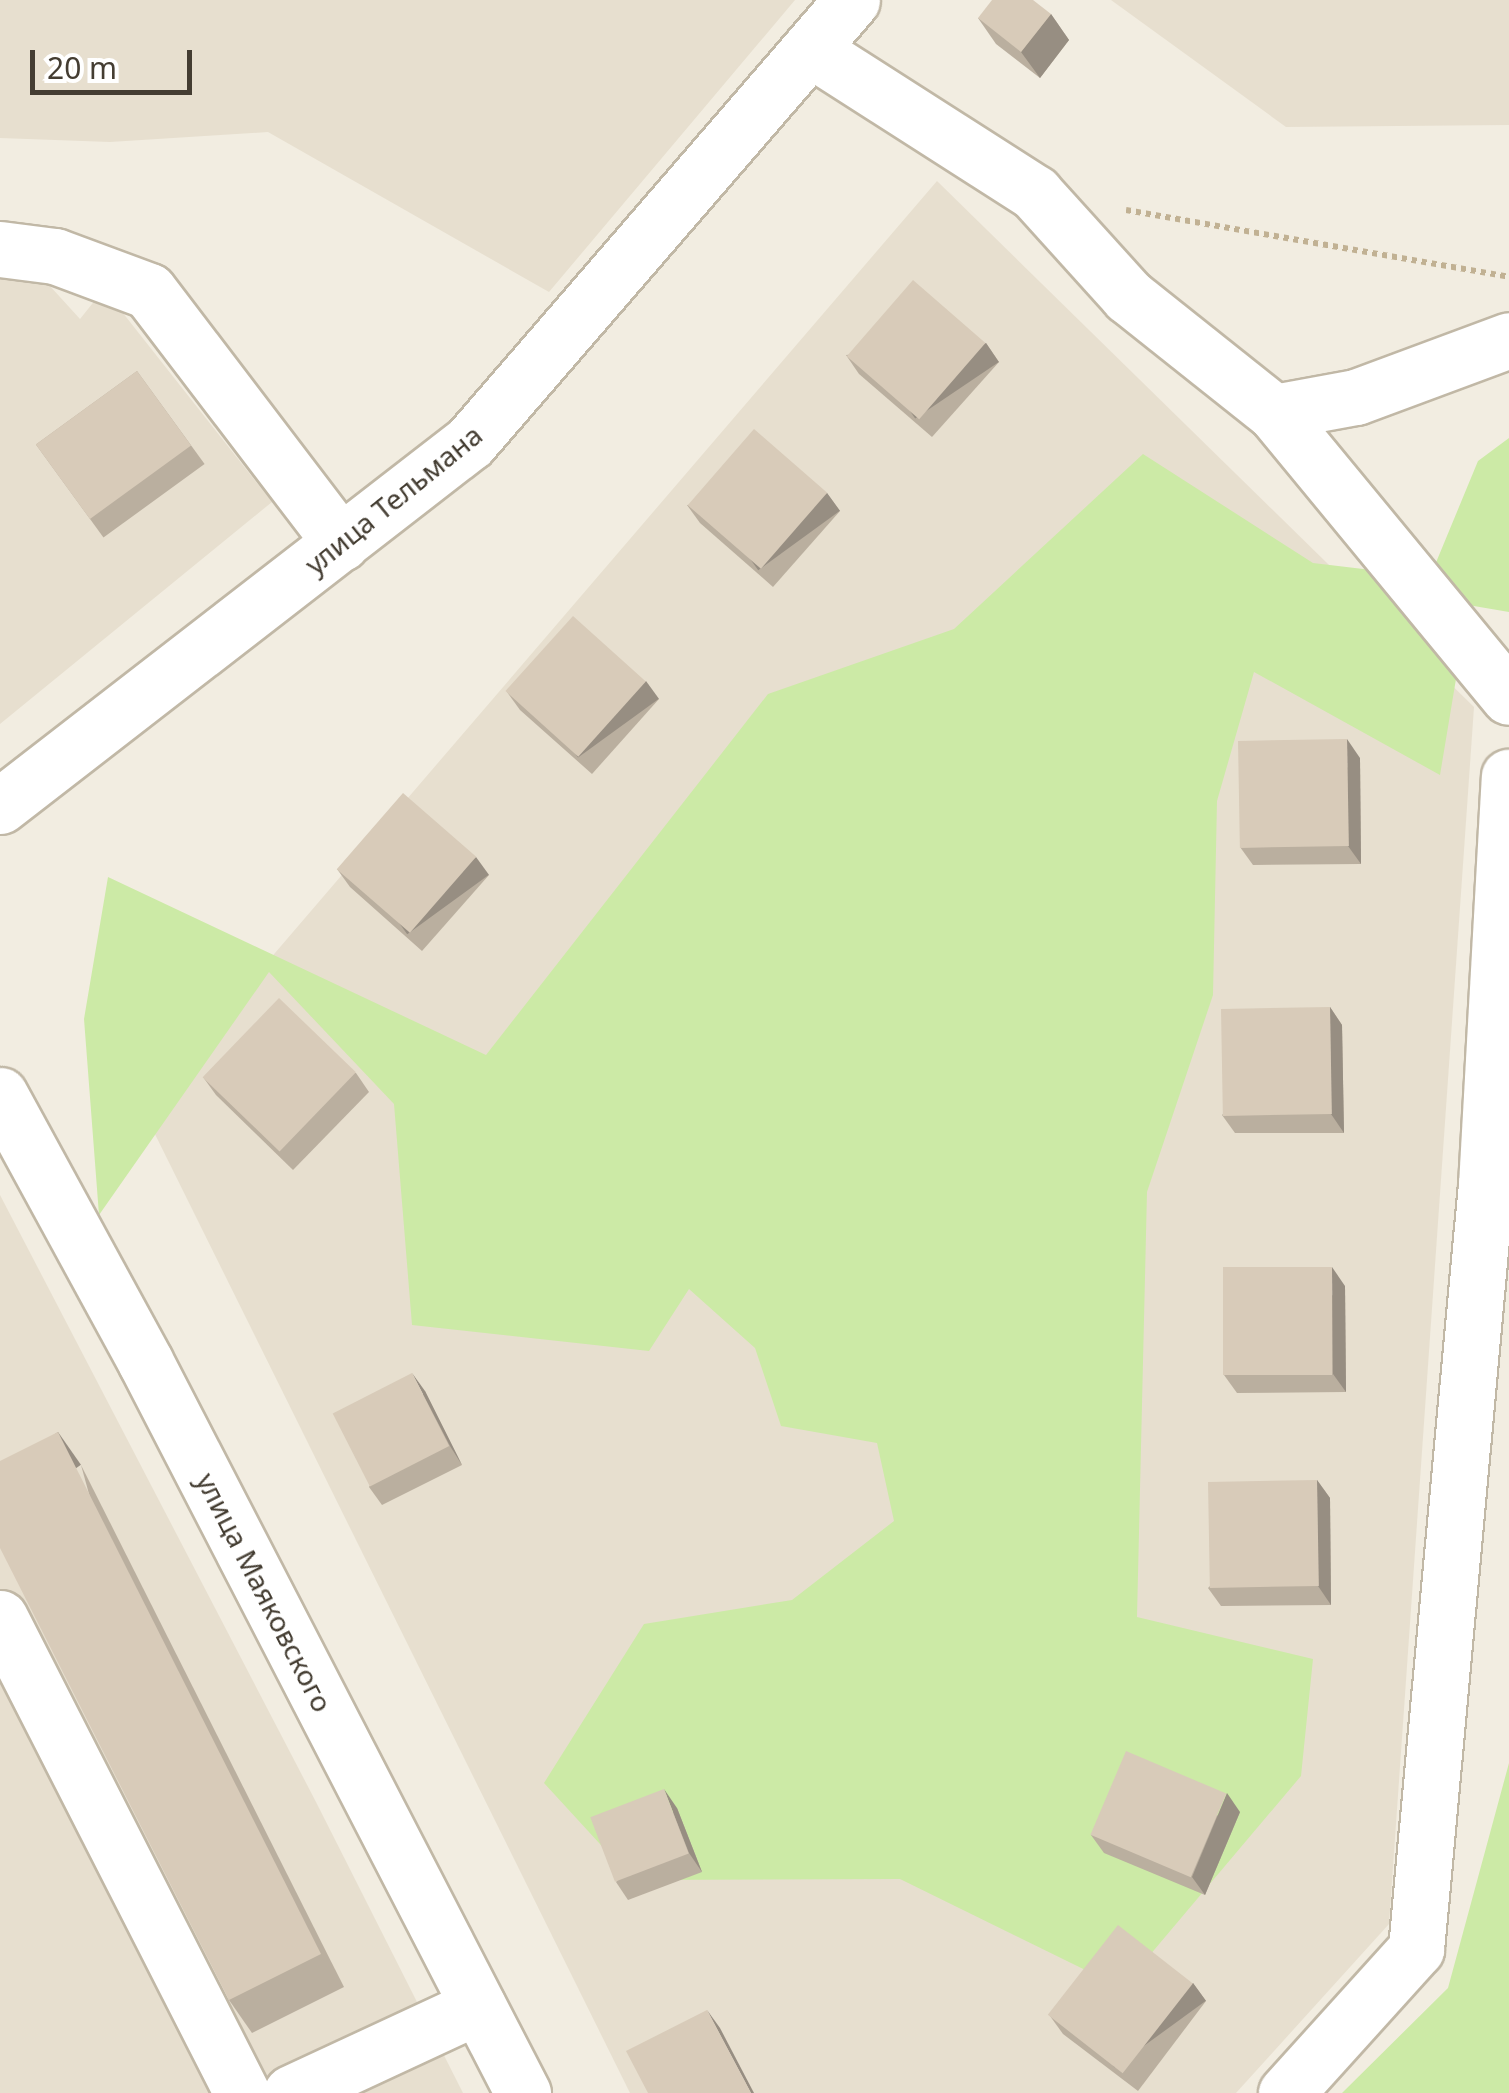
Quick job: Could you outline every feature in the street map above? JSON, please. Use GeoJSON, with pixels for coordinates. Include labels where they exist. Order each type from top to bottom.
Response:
{"type":"FeatureCollection","features":[{"type":"Feature","properties":{"kind":"street","name":"улица Тельмана"},"geometry":{"type":"LineString","coordinates":[[0,806],[470,442],[852,0]]}},
{"type":"Feature","properties":{"kind":"street"},"geometry":{"type":"LineString","coordinates":[[810,50],[1036,193],[1128,296],[1274,412],[1509,697]]}},
{"type":"Feature","properties":{"kind":"street"},"geometry":{"type":"LineString","coordinates":[[0,249],[55,256],[149,291],[341,543]]}},
{"type":"Feature","properties":{"kind":"street"},"geometry":{"type":"LineString","coordinates":[[1274,412],[1356,397],[1509,340]]}},
{"type":"Feature","properties":{"kind":"street"},"geometry":{"type":"LineString","coordinates":[[1286,2093],[1416,1949],[1486,1185],[1509,778]]}},
{"type":"Feature","properties":{"kind":"street","name":"улица Маяковского"},"geometry":{"type":"LineString","coordinates":[[0,1095],[146,1361],[523,2093]]}},
{"type":"Feature","properties":{"kind":"street"},"geometry":{"type":"LineString","coordinates":[[0,1618],[242,2093]]}},
{"type":"Feature","properties":{"kind":"street"},"geometry":{"type":"LineString","coordinates":[[291,2093],[478,2006]]}},
{"type":"Feature","properties":{"kind":"path"},"geometry":{"type":"LineString","coordinates":[[1036,193],[1509,277]]}},
{"type":"Feature","properties":{"kind":"shaded area"},"geometry":{"type":"Polygon","coordinates":[[[0,0],[795,0],[549,292],[268,132],[110,142],[0,138],[0,0]]]}},
{"type":"Feature","properties":{"kind":"shaded area"},"geometry":{"type":"Polygon","coordinates":[[[1111,0],[1509,0],[1509,125],[1286,127],[1111,0]]]}},
{"type":"Feature","properties":{"kind":"shaded area"},"geometry":{"type":"Polygon","coordinates":[[[937,181],[1474,707],[1389,1924],[1236,2093],[630,2093],[142,1108],[937,181]]]}},
{"type":"Feature","properties":{"kind":"shaded area"},"geometry":{"type":"Polygon","coordinates":[[[39,274],[80,319],[104,289],[272,502],[0,724],[0,277],[39,274]]]}},
{"type":"Feature","properties":{"kind":"shaded area"},"geometry":{"type":"Polygon","coordinates":[[[0,1195],[316,1802],[463,2093],[0,2093],[0,1195]]]}},
{"type":"Feature","properties":{"kind":"green space"},"geometry":{"type":"Polygon","coordinates":[[[1509,438],[1509,612],[1421,597],[1456,679],[1440,775],[1254,672],[1217,801],[1213,995],[1147,1192],[1137,1617],[1313,1659],[1301,1776],[1122,1988],[900,1879],[633,1880],[544,1783],[644,1624],[792,1600],[894,1521],[877,1443],[781,1426],[755,1348],[689,1289],[649,1351],[412,1325],[394,1104],[269,972],[99,1215],[84,1019],[108,877],[486,1055],[768,694],[954,629],[1143,454],[1313,563],[1430,577],[1478,461],[1509,438]]]}},
{"type":"Feature","properties":{"kind":"green space"},"geometry":{"type":"Polygon","coordinates":[[[1509,1763],[1509,2093],[1342,2093],[1448,1988],[1509,1763]]]}},
{"type":"Feature","properties":{"kind":"building"},"geometry":{"type":"Polygon","coordinates":[[[992,0],[1033,0],[1051,14],[1021,52],[978,18],[992,0]]]}},
{"type":"Feature","properties":{"kind":"building"},"geometry":{"type":"Polygon","coordinates":[[[913,280],[985,343],[919,419],[847,356],[913,280]]]}},
{"type":"Feature","properties":{"kind":"building"},"geometry":{"type":"Polygon","coordinates":[[[137,371],[191,445],[90,519],[36,444],[137,371]]]}},
{"type":"Feature","properties":{"kind":"building"},"geometry":{"type":"Polygon","coordinates":[[[754,429],[827,493],[761,569],[688,505],[754,429]]]}},
{"type":"Feature","properties":{"kind":"building"},"geometry":{"type":"Polygon","coordinates":[[[573,616],[646,682],[578,757],[505,691],[573,616]]]}},
{"type":"Feature","properties":{"kind":"building"},"geometry":{"type":"Polygon","coordinates":[[[1347,739],[1349,846],[1240,848],[1238,741],[1347,739]]]}},
{"type":"Feature","properties":{"kind":"building"},"geometry":{"type":"Polygon","coordinates":[[[403,793],[476,857],[410,933],[337,869],[403,793]]]}},
{"type":"Feature","properties":{"kind":"building"},"geometry":{"type":"Polygon","coordinates":[[[279,998],[356,1072],[280,1151],[203,1077],[279,998]]]}},
{"type":"Feature","properties":{"kind":"building"},"geometry":{"type":"Polygon","coordinates":[[[1330,1007],[1332,1114],[1223,1116],[1221,1009],[1330,1007]]]}},
{"type":"Feature","properties":{"kind":"building"},"geometry":{"type":"Polygon","coordinates":[[[1223,1267],[1332,1267],[1332,1375],[1223,1375],[1223,1267]]]}},
{"type":"Feature","properties":{"kind":"building"},"geometry":{"type":"Polygon","coordinates":[[[412,1373],[449,1446],[370,1486],[333,1413],[412,1373]]]}},
{"type":"Feature","properties":{"kind":"building"},"geometry":{"type":"Polygon","coordinates":[[[58,1432],[321,1954],[229,2000],[0,1548],[0,1461],[58,1432]]]}},
{"type":"Feature","properties":{"kind":"building"},"geometry":{"type":"Polygon","coordinates":[[[1317,1480],[1319,1586],[1210,1588],[1208,1482],[1317,1480]]]}},
{"type":"Feature","properties":{"kind":"building"},"geometry":{"type":"Polygon","coordinates":[[[1126,1751],[1226,1794],[1191,1877],[1090,1835],[1126,1751]]]}},
{"type":"Feature","properties":{"kind":"building"},"geometry":{"type":"Polygon","coordinates":[[[664,1789],[689,1853],[615,1882],[590,1817],[664,1789]]]}},
{"type":"Feature","properties":{"kind":"building"},"geometry":{"type":"Polygon","coordinates":[[[1118,1925],[1193,1983],[1123,2073],[1048,2015],[1118,1925]]]}},
{"type":"Feature","properties":{"kind":"building"},"geometry":{"type":"Polygon","coordinates":[[[707,2010],[751,2093],[648,2093],[626,2051],[707,2010]]]}}]}
